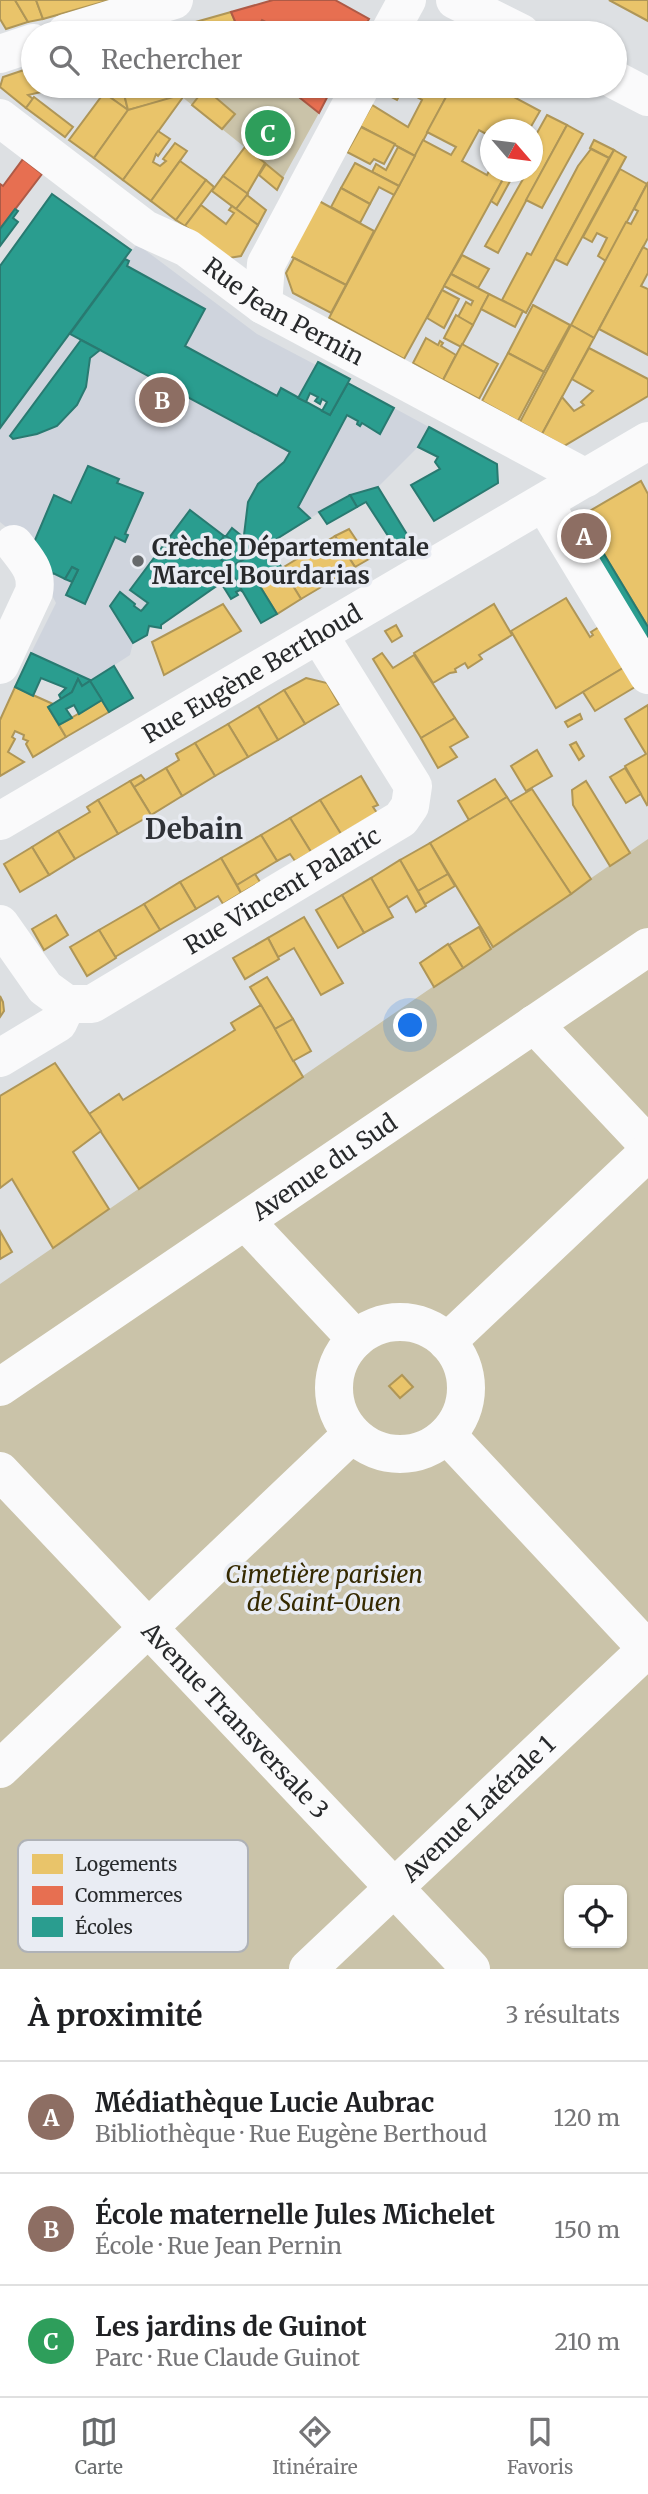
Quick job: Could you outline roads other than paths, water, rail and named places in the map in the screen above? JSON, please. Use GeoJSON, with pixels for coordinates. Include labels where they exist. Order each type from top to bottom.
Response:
{"type":"FeatureCollection","features":[{"type":"Feature","properties":{"kind":"street"},"geometry":{"type":"LineString","coordinates":[[105,21],[174,0]]}},
{"type":"Feature","properties":{"kind":"street"},"geometry":{"type":"LineString","coordinates":[[396,21],[407,0]]}},
{"type":"Feature","properties":{"kind":"street"},"geometry":{"type":"LineString","coordinates":[[455,0],[497,21]]}},
{"type":"Feature","properties":{"kind":"street"},"geometry":{"type":"LineString","coordinates":[[0,54],[21,47]]}},
{"type":"Feature","properties":{"kind":"street"},"geometry":{"type":"LineString","coordinates":[[627,86],[648,97]]}},
{"type":"Feature","properties":{"kind":"street"},"geometry":{"type":"LineString","coordinates":[[263,305],[266,264],[355,98]]}},
{"type":"Feature","properties":{"kind":"street","name":"Rue Jean Pernin"},"geometry":{"type":"LineString","coordinates":[[0,118],[145,229],[187,248],[263,305],[586,478]]}},
{"type":"Feature","properties":{"kind":"street","name":"Rue Eugène Berthoud"},"geometry":{"type":"LineString","coordinates":[[0,821],[648,441]]}},
{"type":"Feature","properties":{"kind":"street"},"geometry":{"type":"LineString","coordinates":[[544,503],[648,675]]}},
{"type":"Feature","properties":{"kind":"street"},"geometry":{"type":"LineString","coordinates":[[0,665],[34,592],[36,577],[14,544]]}},
{"type":"Feature","properties":{"kind":"street","name":"Rue Vincent Palaric"},"geometry":{"type":"LineString","coordinates":[[67,1004],[92,1004],[401,819],[410,806],[413,786],[319,635]]}},
{"type":"Feature","properties":{"kind":"street"},"geometry":{"type":"LineString","coordinates":[[0,924],[45,988],[67,1004],[58,1023],[0,1058]]}},
{"type":"Feature","properties":{"kind":"street","name":"Avenue du Sud"},"geometry":{"type":"LineString","coordinates":[[0,1387],[648,947]]}},
{"type":"Feature","properties":{"kind":"street"},"geometry":{"type":"LineString","coordinates":[[534,1024],[648,1145]]}},
{"type":"Feature","properties":{"kind":"street"},"geometry":{"type":"LineString","coordinates":[[447,1342],[648,1152]]}},
{"type":"Feature","properties":{"kind":"street"},"geometry":{"type":"LineString","coordinates":[[246,1222],[356,1339]]}},
{"type":"Feature","properties":{"kind":"street"},"geometry":{"type":"LineString","coordinates":[[402,1322],[419,1324],[434,1331],[447,1342],[461,1363],[466,1388],[464,1405],[447,1435],[433,1446],[417,1452],[399,1454],[382,1452],[366,1445],[352,1434],[339,1411],[334,1386],[340,1361],[356,1339],[369,1329],[385,1323],[402,1322]]}},
{"type":"Feature","properties":{"kind":"street"},"geometry":{"type":"LineString","coordinates":[[0,1769],[352,1434]]}},
{"type":"Feature","properties":{"kind":"street"},"geometry":{"type":"LineString","coordinates":[[447,1435],[648,1649]]}},
{"type":"Feature","properties":{"kind":"street","name":"Avenue Transversale 3"},"geometry":{"type":"LineString","coordinates":[[0,1471],[471,1969]]}},
{"type":"Feature","properties":{"kind":"street","name":"Avenue Latérale 1"},"geometry":{"type":"LineString","coordinates":[[308,1969],[648,1649]]}},
{"type":"Feature","properties":{"kind":"place","name":"Les jardins de Guinot"},"geometry":{"type":"Point","coordinates":[268,133]}},
{"type":"Feature","properties":{"kind":"place","name":"École maternelle Jules Michelet"},"geometry":{"type":"Point","coordinates":[162,400]}},
{"type":"Feature","properties":{"kind":"place","name":"Médiathèque Lucie Aubrac"},"geometry":{"type":"Point","coordinates":[584,536]}},
{"type":"Feature","properties":{"kind":"place","name":"Crèche Départementale Marcel Bourdarias"},"geometry":{"type":"Point","coordinates":[138,561]}},
{"type":"Feature","properties":{"kind":"district","name":"Debain"},"geometry":{"type":"Point","coordinates":[194,829]}},
{"type":"Feature","properties":{"kind":"park label","name":"Cimetière parisien de Saint-Ouen"},"geometry":{"type":"Point","coordinates":[324,1588]}}]}
